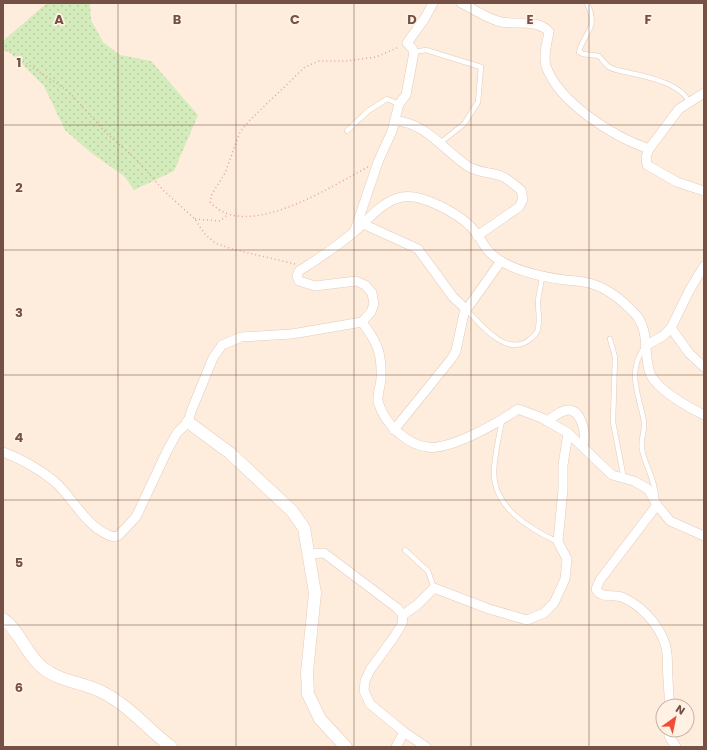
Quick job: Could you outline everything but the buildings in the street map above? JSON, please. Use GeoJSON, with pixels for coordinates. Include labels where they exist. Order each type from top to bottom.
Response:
{"type":"FeatureCollection","features":[{"type":"Feature","properties":{"kind":"street"},"geometry":{"type":"LineString","coordinates":[[354,232],[378,162],[395,121],[399,104],[406,95],[414,52],[407,43],[434,3]]}},
{"type":"Feature","properties":{"kind":"street"},"geometry":{"type":"LineString","coordinates":[[461,3],[501,22],[538,25],[546,28],[549,32],[545,51],[546,65],[561,92],[604,126],[632,143],[649,149]]}},
{"type":"Feature","properties":{"kind":"street"},"geometry":{"type":"LineString","coordinates":[[704,93],[679,109],[649,149],[646,157],[647,164],[677,182],[704,191]]}},
{"type":"Feature","properties":{"kind":"street"},"geometry":{"type":"LineString","coordinates":[[395,121],[404,121],[414,126],[440,143],[468,166],[480,172],[502,176],[522,193],[522,202],[519,207],[477,236]]}},
{"type":"Feature","properties":{"kind":"street"},"geometry":{"type":"LineString","coordinates":[[3,452],[28,463],[54,481],[90,521],[103,532],[114,537],[119,535],[136,517],[148,488],[168,449],[177,433],[188,422],[213,358],[222,345],[241,338],[292,334],[362,322],[371,312],[374,304],[372,293],[365,284],[356,281],[315,286],[304,284],[299,281],[297,276],[299,271],[328,252],[354,232],[387,203],[402,197],[409,197],[433,203],[450,211],[471,226],[488,253],[501,261],[542,277],[594,284],[611,293],[637,316],[644,328],[649,372],[656,382],[687,406],[704,415]]}},
{"type":"Feature","properties":{"kind":"street"},"geometry":{"type":"LineString","coordinates":[[363,224],[418,249],[453,297],[467,310]]}},
{"type":"Feature","properties":{"kind":"street"},"geometry":{"type":"LineString","coordinates":[[394,430],[452,358],[456,351],[467,310],[501,261]]}},
{"type":"Feature","properties":{"kind":"street"},"geometry":{"type":"LineString","coordinates":[[645,346],[663,336],[671,328],[689,291],[704,266]]}},
{"type":"Feature","properties":{"kind":"street"},"geometry":{"type":"LineString","coordinates":[[362,322],[378,343],[381,378],[378,400],[384,416],[394,430],[414,443],[428,448],[441,446],[477,434],[518,409],[528,411],[568,433],[612,476],[643,485],[648,489],[657,505],[670,521],[704,536]]}},
{"type":"Feature","properties":{"kind":"street"},"geometry":{"type":"LineString","coordinates":[[671,328],[690,353],[704,367]]}},
{"type":"Feature","properties":{"kind":"street"},"geometry":{"type":"LineString","coordinates":[[547,421],[562,412],[569,410],[575,412],[579,417],[585,440],[582,446]]}},
{"type":"Feature","properties":{"kind":"street"},"geometry":{"type":"LineString","coordinates":[[188,422],[230,453],[292,512],[304,528],[310,554],[315,593],[307,672],[308,694],[320,720],[346,747]]}},
{"type":"Feature","properties":{"kind":"street"},"geometry":{"type":"LineString","coordinates":[[403,615],[417,605],[434,588],[527,620],[544,613],[554,603],[560,593],[565,579],[567,559],[558,542],[563,489],[563,465],[568,433]]}},
{"type":"Feature","properties":{"kind":"street"},"geometry":{"type":"LineString","coordinates":[[657,505],[600,580],[596,588],[598,593],[605,596],[623,597],[636,606],[653,622],[663,637],[667,653],[669,698]]}},
{"type":"Feature","properties":{"kind":"street"},"geometry":{"type":"LineString","coordinates":[[310,554],[324,553],[397,608],[403,615],[402,624],[370,670],[365,681],[364,691],[370,704],[404,732],[426,747]]}},
{"type":"Feature","properties":{"kind":"street"},"geometry":{"type":"LineString","coordinates":[[3,619],[10,624],[32,658],[43,668],[57,677],[101,691],[117,701],[150,731],[171,747]]}},
{"type":"Feature","properties":{"kind":"street"},"geometry":{"type":"LineString","coordinates":[[396,747],[404,732]]}},
{"type":"Feature","properties":{"kind":"street"},"geometry":{"type":"LineString","coordinates":[[670,738],[676,747]]}},
{"type":"Feature","properties":{"kind":"lane"},"geometry":{"type":"LineString","coordinates":[[587,3],[592,14],[592,25],[579,52],[599,56],[609,67],[618,71],[632,73],[674,86],[681,91],[689,102]]}},
{"type":"Feature","properties":{"kind":"lane"},"geometry":{"type":"LineString","coordinates":[[414,52],[426,50],[481,67],[478,102],[464,124],[440,143]]}},
{"type":"Feature","properties":{"kind":"lane"},"geometry":{"type":"LineString","coordinates":[[346,132],[368,111],[387,99],[399,104]]}},
{"type":"Feature","properties":{"kind":"lane"},"geometry":{"type":"LineString","coordinates":[[467,310],[483,328],[500,340],[513,346],[524,344],[535,335],[538,328],[538,302],[542,277]]}},
{"type":"Feature","properties":{"kind":"lane"},"geometry":{"type":"LineString","coordinates":[[610,340],[615,357],[613,422],[624,479]]}},
{"type":"Feature","properties":{"kind":"lane"},"geometry":{"type":"LineString","coordinates":[[645,346],[638,356],[634,385],[644,424],[642,448],[654,482],[657,505]]}},
{"type":"Feature","properties":{"kind":"lane"},"geometry":{"type":"LineString","coordinates":[[502,420],[494,474],[498,492],[518,519],[533,530],[558,542]]}},
{"type":"Feature","properties":{"kind":"lane"},"geometry":{"type":"LineString","coordinates":[[405,550],[428,571],[434,588]]}},
{"type":"Feature","properties":{"kind":"path"},"geometry":{"type":"LineString","coordinates":[[378,162],[283,210],[251,217],[237,217],[227,215],[210,202],[212,194],[226,173],[240,132],[250,120],[305,67],[319,61],[347,61],[376,57],[407,43]]}},
{"type":"Feature","properties":{"kind":"path"},"geometry":{"type":"LineString","coordinates":[[3,48],[67,90],[105,132],[135,158],[164,191],[195,219],[204,233],[215,243],[232,249],[295,263],[299,271]]}},
{"type":"Feature","properties":{"kind":"path"},"geometry":{"type":"LineString","coordinates":[[195,219],[220,220],[227,215]]}},
{"type":"Feature","properties":{"kind":"green space"},"geometry":{"type":"Polygon","coordinates":[[[47,3],[90,3],[91,20],[103,42],[120,55],[151,61],[198,115],[174,171],[134,190],[124,176],[90,152],[65,130],[44,86],[10,52],[3,51],[3,41],[47,3]]]}}]}
